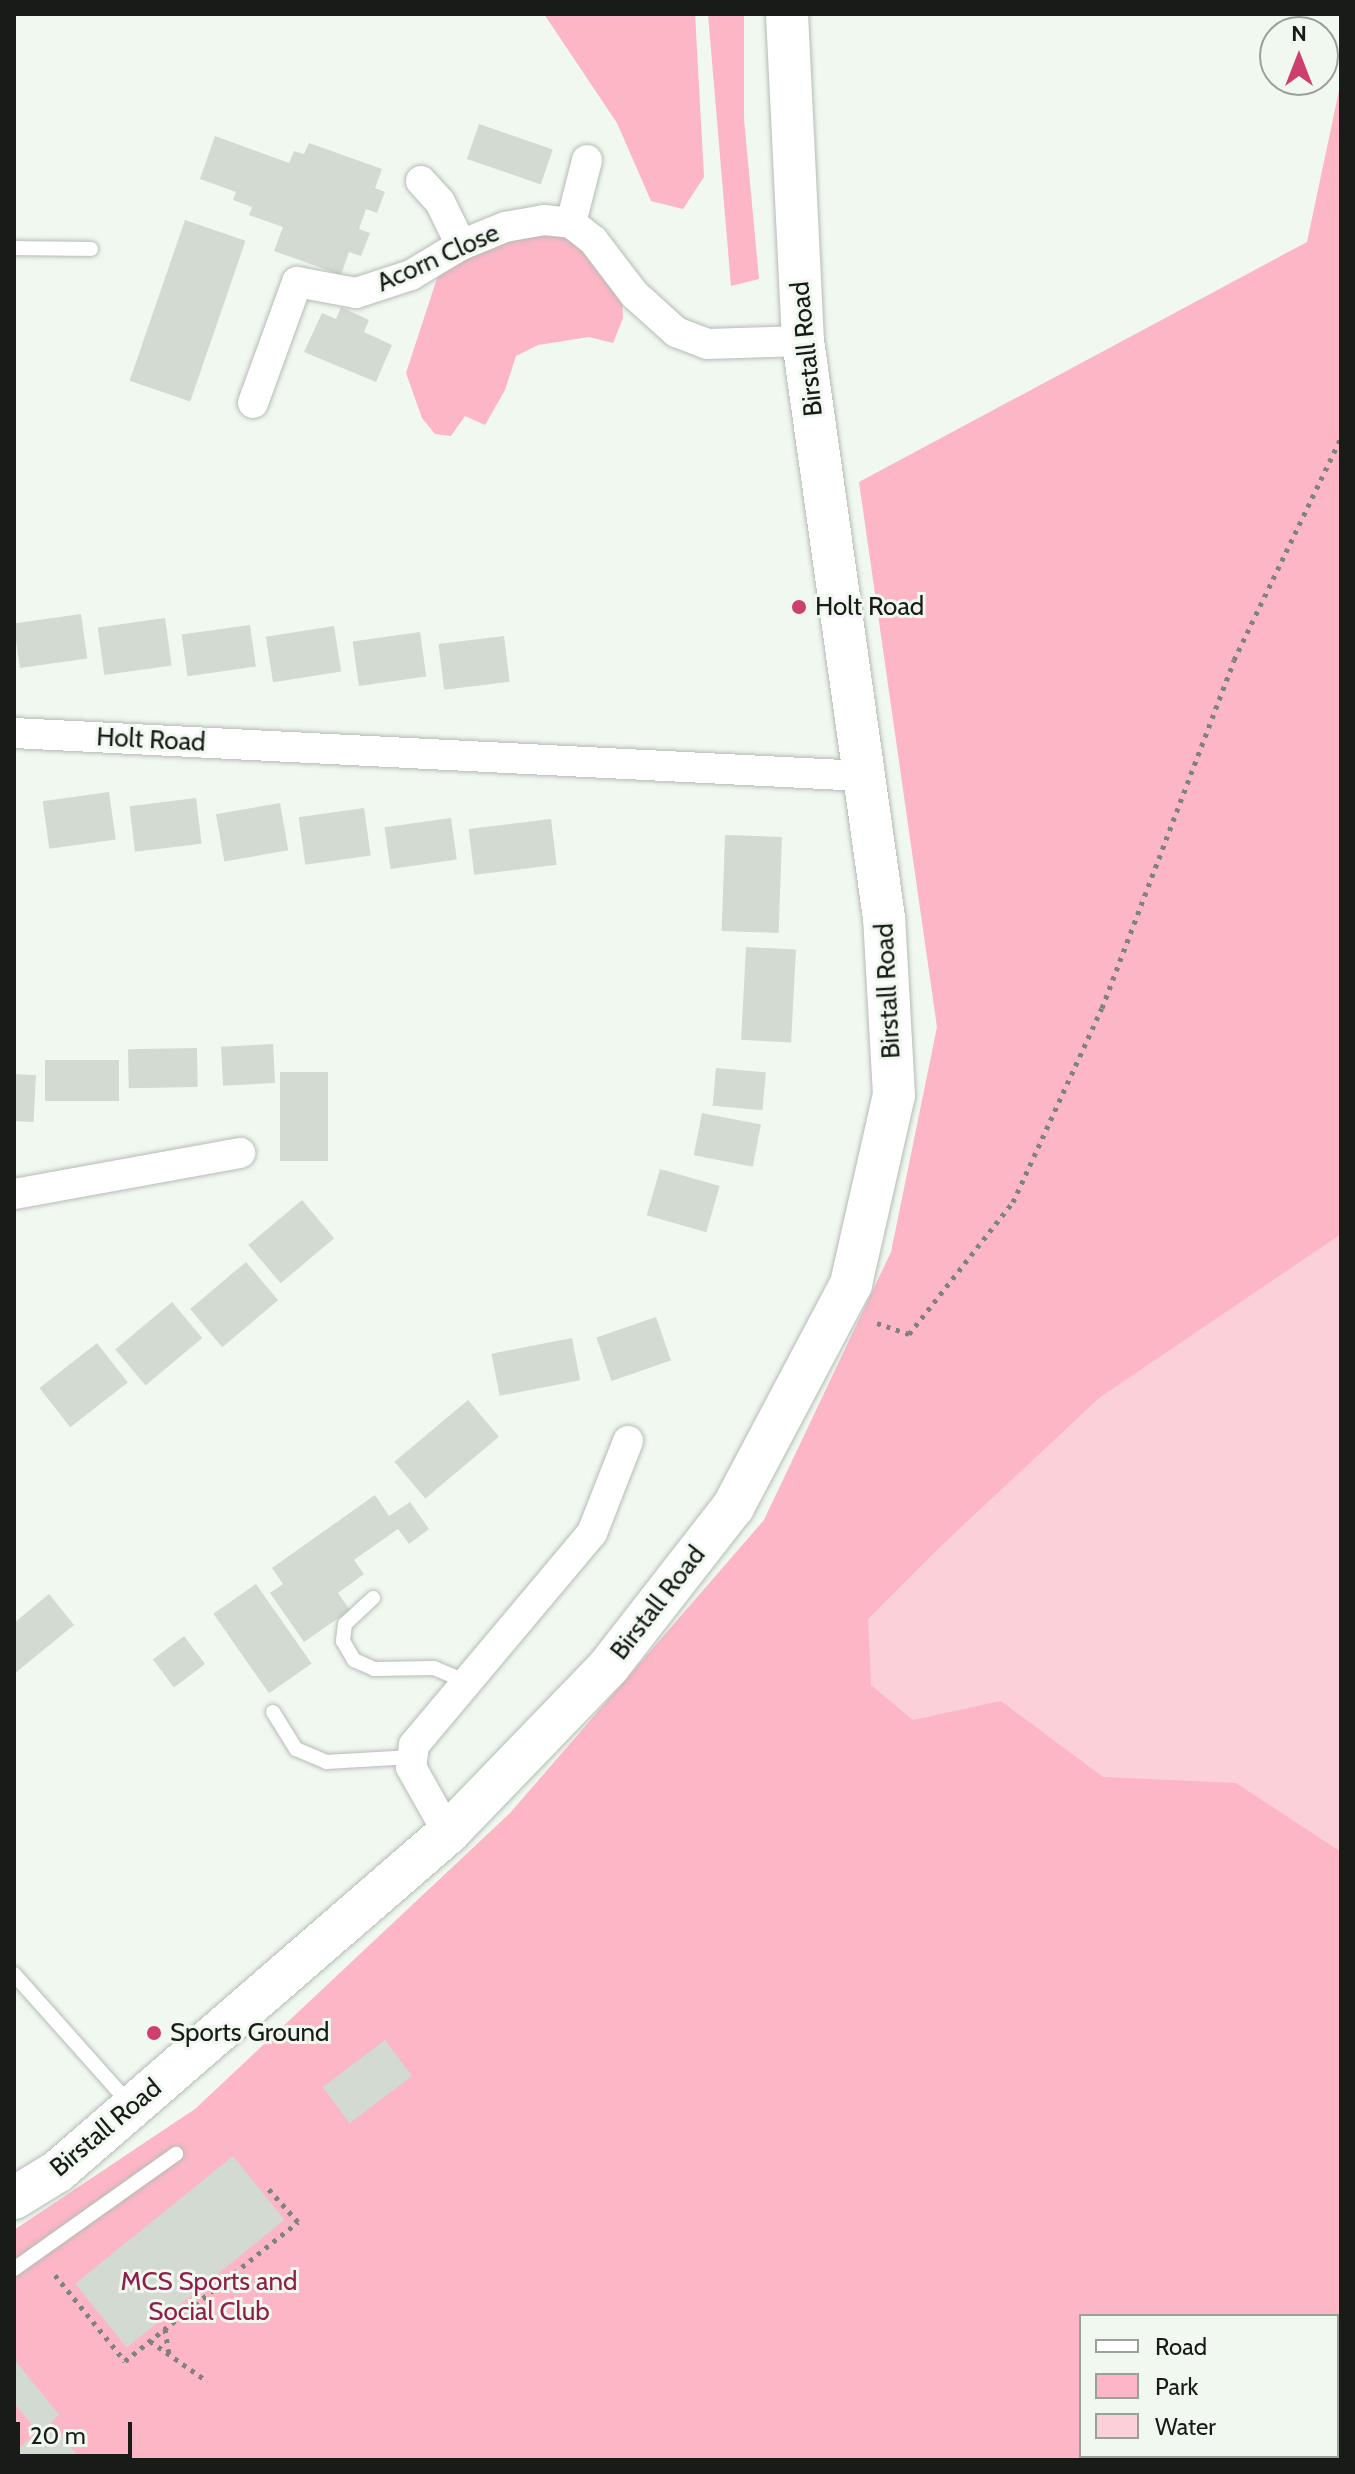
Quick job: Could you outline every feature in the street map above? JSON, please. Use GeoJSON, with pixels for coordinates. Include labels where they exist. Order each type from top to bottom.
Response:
{"type":"FeatureCollection","features":[{"type":"Feature","properties":{"kind":"street","name":"Birstall Road"},"geometry":{"type":"LineString","coordinates":[[14,2198],[58,2171],[448,1833],[609,1666],[733,1507],[851,1284],[894,1095],[884,918],[803,341],[787,14]]}},
{"type":"Feature","properties":{"kind":"street"},"geometry":{"type":"LineString","coordinates":[[587,160],[571,223],[593,240],[634,294],[676,332],[707,344],[803,341]]}},
{"type":"Feature","properties":{"kind":"street"},"geometry":{"type":"LineString","coordinates":[[421,181],[440,202],[461,245]]}},
{"type":"Feature","properties":{"kind":"street","name":"Acorn Close"},"geometry":{"type":"LineString","coordinates":[[253,403],[297,282],[356,293],[411,275],[461,245],[505,227],[544,220],[571,223]]}},
{"type":"Feature","properties":{"kind":"street","name":"Holt Road"},"geometry":{"type":"LineString","coordinates":[[14,733],[863,776]]}},
{"type":"Feature","properties":{"kind":"street"},"geometry":{"type":"LineString","coordinates":[[14,1194],[240,1153]]}},
{"type":"Feature","properties":{"kind":"street"},"geometry":{"type":"LineString","coordinates":[[448,1833],[411,1767],[414,1745],[592,1533],[628,1441]]}},
{"type":"Feature","properties":{"kind":"lane"},"geometry":{"type":"LineString","coordinates":[[14,248],[91,249]]}},
{"type":"Feature","properties":{"kind":"lane"},"geometry":{"type":"LineString","coordinates":[[373,1598],[345,1624],[343,1641],[354,1660],[374,1669],[434,1668],[467,1682]]}},
{"type":"Feature","properties":{"kind":"lane"},"geometry":{"type":"LineString","coordinates":[[273,1712],[296,1749],[326,1762],[412,1757]]}},
{"type":"Feature","properties":{"kind":"lane"},"geometry":{"type":"LineString","coordinates":[[14,1974],[133,2107]]}},
{"type":"Feature","properties":{"kind":"lane"},"geometry":{"type":"LineString","coordinates":[[14,2269],[176,2154]]}},
{"type":"Feature","properties":{"kind":"path"},"geometry":{"type":"LineString","coordinates":[[838,1309],[909,1334],[1013,1202],[1102,1008],[1234,660],[1341,438]]}},
{"type":"Feature","properties":{"kind":"path"},"geometry":{"type":"LineString","coordinates":[[55,2275],[125,2361],[298,2222],[266,2186]]}},
{"type":"Feature","properties":{"kind":"path"},"geometry":{"type":"LineString","coordinates":[[165,2329],[169,2354]]}},
{"type":"Feature","properties":{"kind":"path"},"geometry":{"type":"LineString","coordinates":[[150,2341],[207,2381]]}},
{"type":"Feature","properties":{"kind":"green space"},"geometry":{"type":"Polygon","coordinates":[[[544,14],[695,14],[704,177],[683,209],[651,201],[617,123],[544,14]]]}},
{"type":"Feature","properties":{"kind":"green space"},"geometry":{"type":"Polygon","coordinates":[[[708,14],[744,14],[744,119],[759,279],[731,286],[708,14]]]}},
{"type":"Feature","properties":{"kind":"green space"},"geometry":{"type":"Polygon","coordinates":[[[1341,81],[1341,2460],[14,2460],[14,2230],[195,2109],[510,1813],[764,1520],[891,1252],[937,1027],[859,482],[1307,242],[1341,81]]]}},
{"type":"Feature","properties":{"kind":"green space"},"geometry":{"type":"Polygon","coordinates":[[[571,223],[622,297],[623,318],[613,343],[589,337],[538,345],[516,356],[505,390],[485,425],[465,416],[451,436],[435,434],[422,418],[406,373],[445,254],[571,223]]]}},
{"type":"Feature","properties":{"kind":"water"},"geometry":{"type":"Polygon","coordinates":[[[1341,1234],[1341,1852],[1236,1783],[1103,1777],[1001,1701],[913,1720],[871,1685],[868,1619],[941,1546],[1099,1398],[1341,1234]]]}},
{"type":"Feature","properties":{"kind":"building"},"geometry":{"type":"Polygon","coordinates":[[[479,124],[553,149],[541,184],[467,159],[479,124]]]}},
{"type":"Feature","properties":{"kind":"building"},"geometry":{"type":"Polygon","coordinates":[[[215,136],[289,163],[294,151],[304,154],[309,143],[382,169],[375,188],[385,192],[377,213],[366,209],[359,229],[370,233],[361,256],[349,252],[341,275],[274,251],[283,227],[249,215],[252,207],[233,200],[236,192],[200,179],[215,136]]]}},
{"type":"Feature","properties":{"kind":"building"},"geometry":{"type":"Polygon","coordinates":[[[185,220],[246,241],[190,402],[130,381],[185,220]]]}},
{"type":"Feature","properties":{"kind":"building"},"geometry":{"type":"Polygon","coordinates":[[[341,307],[369,320],[364,332],[392,345],[376,382],[304,352],[322,313],[336,319],[341,307]]]}},
{"type":"Feature","properties":{"kind":"building"},"geometry":{"type":"Polygon","coordinates":[[[81,614],[87,659],[20,668],[14,623],[81,614]]]}},
{"type":"Feature","properties":{"kind":"building"},"geometry":{"type":"Polygon","coordinates":[[[165,618],[172,666],[104,675],[98,627],[165,618]]]}},
{"type":"Feature","properties":{"kind":"building"},"geometry":{"type":"Polygon","coordinates":[[[250,625],[256,667],[188,676],[182,635],[250,625]]]}},
{"type":"Feature","properties":{"kind":"building"},"geometry":{"type":"Polygon","coordinates":[[[334,626],[341,671],[273,682],[266,637],[334,626]]]}},
{"type":"Feature","properties":{"kind":"building"},"geometry":{"type":"Polygon","coordinates":[[[420,632],[426,677],[359,686],[353,641],[420,632]]]}},
{"type":"Feature","properties":{"kind":"building"},"geometry":{"type":"Polygon","coordinates":[[[504,636],[510,682],[444,690],[438,644],[504,636]]]}},
{"type":"Feature","properties":{"kind":"building"},"geometry":{"type":"Polygon","coordinates":[[[109,792],[116,840],[49,849],[43,801],[109,792]]]}},
{"type":"Feature","properties":{"kind":"building"},"geometry":{"type":"Polygon","coordinates":[[[196,798],[202,844],[135,852],[129,806],[196,798]]]}},
{"type":"Feature","properties":{"kind":"building"},"geometry":{"type":"Polygon","coordinates":[[[280,803],[288,850],[224,862],[216,814],[280,803]]]}},
{"type":"Feature","properties":{"kind":"building"},"geometry":{"type":"Polygon","coordinates":[[[364,808],[371,856],[305,865],[299,817],[364,808]]]}},
{"type":"Feature","properties":{"kind":"building"},"geometry":{"type":"Polygon","coordinates":[[[451,818],[457,860],[390,869],[385,827],[451,818]]]}},
{"type":"Feature","properties":{"kind":"building"},"geometry":{"type":"Polygon","coordinates":[[[551,819],[557,865],[474,875],[469,829],[551,819]]]}},
{"type":"Feature","properties":{"kind":"building"},"geometry":{"type":"Polygon","coordinates":[[[725,835],[782,837],[779,933],[722,931],[725,835]]]}},
{"type":"Feature","properties":{"kind":"building"},"geometry":{"type":"Polygon","coordinates":[[[746,947],[796,950],[791,1042],[741,1040],[746,947]]]}},
{"type":"Feature","properties":{"kind":"building"},"geometry":{"type":"Polygon","coordinates":[[[273,1044],[275,1083],[223,1086],[221,1047],[273,1044]]]}},
{"type":"Feature","properties":{"kind":"building"},"geometry":{"type":"Polygon","coordinates":[[[197,1048],[198,1087],[129,1088],[128,1049],[197,1048]]]}},
{"type":"Feature","properties":{"kind":"building"},"geometry":{"type":"Polygon","coordinates":[[[45,1060],[119,1060],[119,1101],[45,1101],[45,1060]]]}},
{"type":"Feature","properties":{"kind":"building"},"geometry":{"type":"Polygon","coordinates":[[[716,1068],[766,1072],[762,1110],[713,1106],[716,1068]]]}},
{"type":"Feature","properties":{"kind":"building"},"geometry":{"type":"Polygon","coordinates":[[[280,1072],[328,1072],[328,1161],[280,1161],[280,1072]]]}},
{"type":"Feature","properties":{"kind":"building"},"geometry":{"type":"Polygon","coordinates":[[[14,1074],[36,1075],[34,1122],[14,1121],[14,1074]]]}},
{"type":"Feature","properties":{"kind":"building"},"geometry":{"type":"Polygon","coordinates":[[[702,1113],[761,1124],[753,1167],[694,1155],[702,1113]]]}},
{"type":"Feature","properties":{"kind":"building"},"geometry":{"type":"Polygon","coordinates":[[[660,1169],[720,1186],[706,1232],[647,1215],[660,1169]]]}},
{"type":"Feature","properties":{"kind":"building"},"geometry":{"type":"Polygon","coordinates":[[[302,1200],[334,1238],[281,1283],[248,1245],[302,1200]]]}},
{"type":"Feature","properties":{"kind":"building"},"geometry":{"type":"Polygon","coordinates":[[[246,1262],[278,1300],[222,1347],[190,1309],[246,1262]]]}},
{"type":"Feature","properties":{"kind":"building"},"geometry":{"type":"Polygon","coordinates":[[[172,1302],[202,1338],[146,1386],[115,1350],[172,1302]]]}},
{"type":"Feature","properties":{"kind":"building"},"geometry":{"type":"Polygon","coordinates":[[[656,1317],[671,1360],[611,1381],[596,1338],[656,1317]]]}},
{"type":"Feature","properties":{"kind":"building"},"geometry":{"type":"Polygon","coordinates":[[[572,1338],[580,1380],[500,1396],[492,1354],[572,1338]]]}},
{"type":"Feature","properties":{"kind":"building"},"geometry":{"type":"Polygon","coordinates":[[[97,1343],[128,1382],[70,1427],[39,1388],[97,1343]]]}},
{"type":"Feature","properties":{"kind":"building"},"geometry":{"type":"Polygon","coordinates":[[[468,1400],[499,1437],[425,1498],[394,1462],[468,1400]]]}},
{"type":"Feature","properties":{"kind":"building"},"geometry":{"type":"Polygon","coordinates":[[[375,1495],[389,1516],[410,1502],[429,1529],[409,1544],[398,1529],[354,1560],[364,1574],[338,1593],[350,1610],[304,1642],[270,1593],[283,1584],[272,1568],[375,1495]]]}},
{"type":"Feature","properties":{"kind":"building"},"geometry":{"type":"Polygon","coordinates":[[[256,1584],[312,1663],[269,1693],[213,1614],[256,1584]]]}},
{"type":"Feature","properties":{"kind":"building"},"geometry":{"type":"Polygon","coordinates":[[[49,1594],[74,1625],[14,1674],[14,1623],[49,1594]]]}},
{"type":"Feature","properties":{"kind":"building"},"geometry":{"type":"Polygon","coordinates":[[[184,1636],[205,1664],[174,1687],[153,1659],[184,1636]]]}},
{"type":"Feature","properties":{"kind":"building"},"geometry":{"type":"Polygon","coordinates":[[[385,2040],[412,2076],[350,2123],[323,2087],[385,2040]]]}},
{"type":"Feature","properties":{"kind":"building","name":"MCS Sports and Social Club"},"geometry":{"type":"Polygon","coordinates":[[[233,2156],[285,2220],[127,2347],[75,2284],[233,2156]]]}},
{"type":"Feature","properties":{"kind":"building"},"geometry":{"type":"Polygon","coordinates":[[[14,2359],[59,2415],[51,2422],[81,2460],[14,2460],[14,2452],[38,2432],[14,2403],[14,2359]]]}},
{"type":"Feature","properties":{"kind":"place","name":"Holt Road"},"geometry":{"type":"Point","coordinates":[799,607]}},
{"type":"Feature","properties":{"kind":"place","name":"Sports Ground"},"geometry":{"type":"Point","coordinates":[154,2033]}}]}
